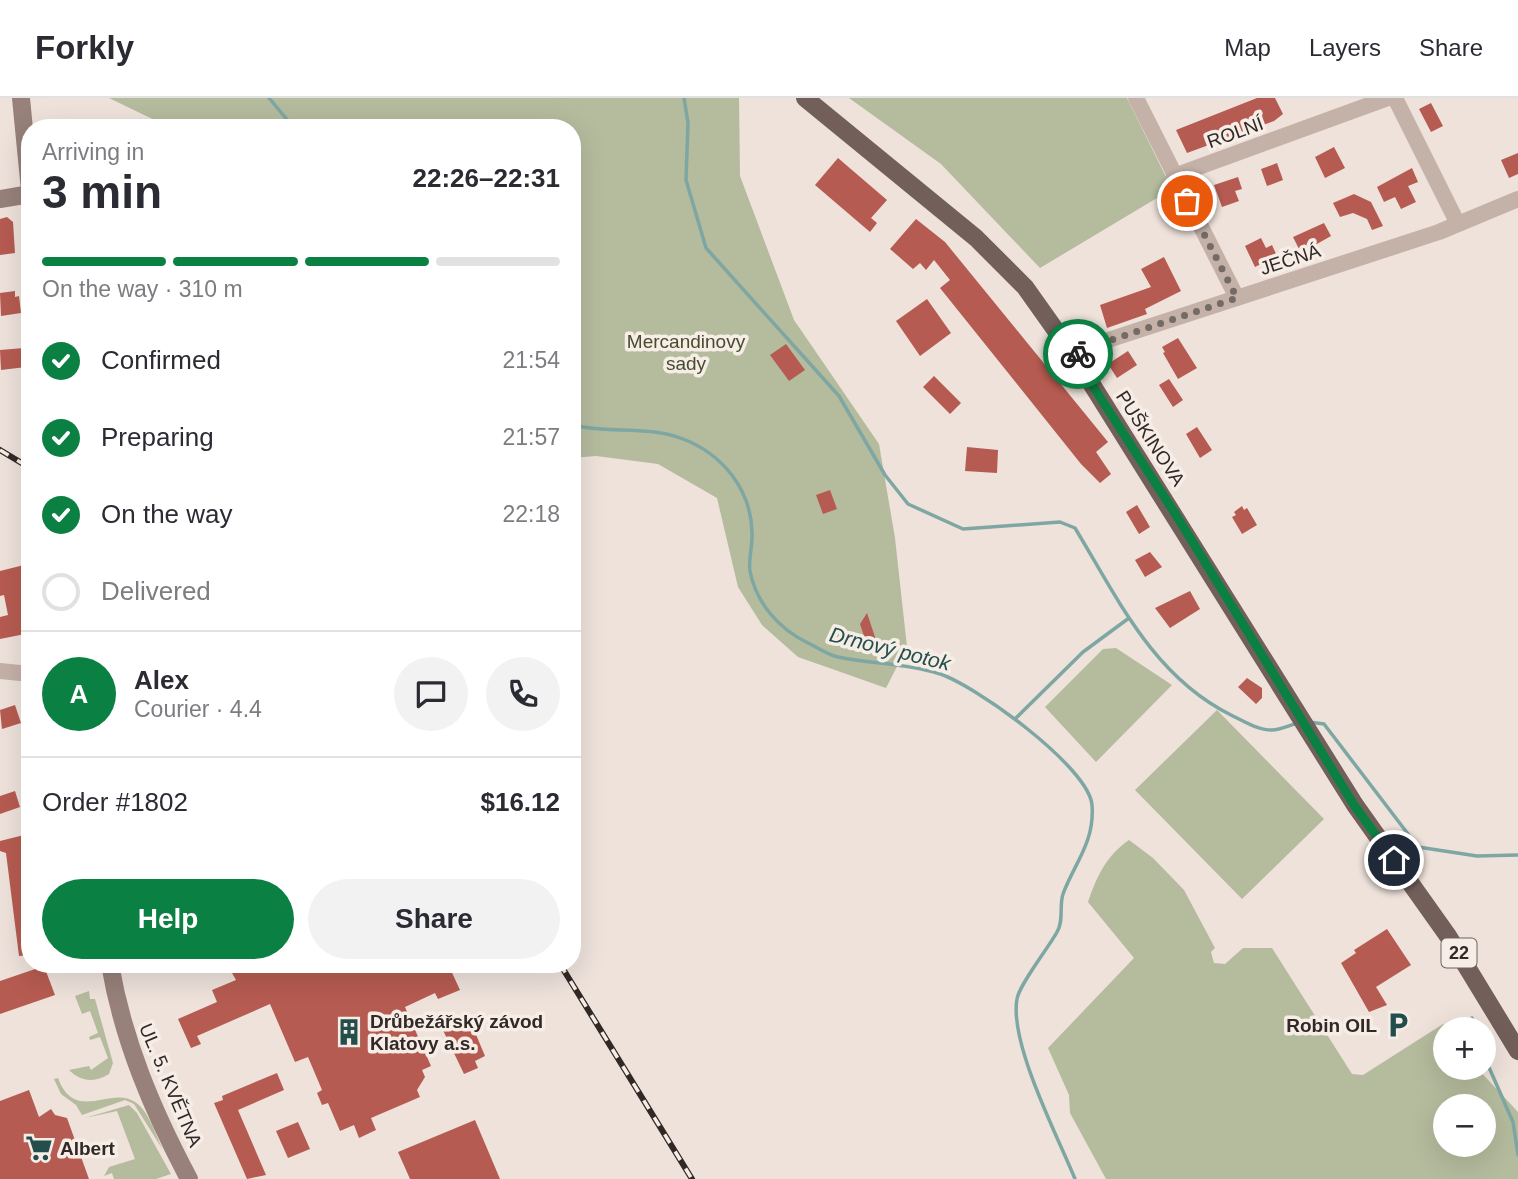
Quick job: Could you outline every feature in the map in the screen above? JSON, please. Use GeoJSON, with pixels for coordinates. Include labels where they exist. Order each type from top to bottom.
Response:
{"type":"FeatureCollection","features":[{"type":"Feature","properties":{"kind":"main road","name":"PUŠKINOVA"},"geometry":{"type":"LineString","coordinates":[[805,98],[976,237],[1024,287],[1074,356],[1354,805],[1448,936],[1518,1051]]}},
{"type":"Feature","properties":{"kind":"street"},"geometry":{"type":"LineString","coordinates":[[21,98],[23,119]]}},
{"type":"Feature","properties":{"kind":"street"},"geometry":{"type":"LineString","coordinates":[[1136,98],[1237,298]]}},
{"type":"Feature","properties":{"kind":"street","name":"ROLNÍ"},"geometry":{"type":"LineString","coordinates":[[1174,176],[1388,98]]}},
{"type":"Feature","properties":{"kind":"street"},"geometry":{"type":"LineString","coordinates":[[1395,98],[1458,224]]}},
{"type":"Feature","properties":{"kind":"street"},"geometry":{"type":"LineString","coordinates":[[0,199],[21,195]]}},
{"type":"Feature","properties":{"kind":"street","name":"JEČNÁ"},"geometry":{"type":"LineString","coordinates":[[1074,356],[1099,344],[1458,224],[1518,199]]}},
{"type":"Feature","properties":{"kind":"street"},"geometry":{"type":"LineString","coordinates":[[0,671],[21,673]]}},
{"type":"Feature","properties":{"kind":"street","name":"UL. 5. KVĚTNA"},"geometry":{"type":"LineString","coordinates":[[112,973],[124,1028],[141,1078],[189,1179]]}},
{"type":"Feature","properties":{"kind":"green space","name":"Mercandinovy sady"},"geometry":{"type":"Polygon","coordinates":[[[109,98],[739,98],[740,176],[794,320],[879,444],[895,538],[907,647],[886,688],[798,657],[762,625],[738,587],[717,498],[658,464],[596,456],[581,457],[581,119],[152,119],[109,98]]]}},
{"type":"Feature","properties":{"kind":"green space"},"geometry":{"type":"Polygon","coordinates":[[[849,98],[1127,98],[1172,189],[1040,268],[941,164],[849,98]]]}},
{"type":"Feature","properties":{"kind":"green space"},"geometry":{"type":"Polygon","coordinates":[[[1116,648],[1172,685],[1096,762],[1045,707],[1103,649],[1116,648]]]}},
{"type":"Feature","properties":{"kind":"green space"},"geometry":{"type":"Polygon","coordinates":[[[1217,710],[1324,819],[1242,899],[1135,790],[1217,710]]]}},
{"type":"Feature","properties":{"kind":"green space"},"geometry":{"type":"Polygon","coordinates":[[[1129,840],[1153,858],[1184,890],[1215,948],[1211,952],[1214,963],[1225,964],[1243,948],[1272,948],[1352,1074],[1363,1075],[1433,1030],[1433,1080],[1488,1080],[1518,1112],[1518,1179],[1106,1179],[1070,1113],[1069,1095],[1048,1048],[1134,958],[1088,902],[1103,867],[1129,840]]]}},
{"type":"Feature","properties":{"kind":"green space"},"geometry":{"type":"Polygon","coordinates":[[[89,991],[90,999],[95,999],[113,1063],[109,1074],[93,1080],[78,1077],[69,1070],[89,1066],[91,1070],[108,1058],[100,1037],[90,1040],[89,1037],[98,1033],[90,1011],[82,1014],[75,996],[89,991]]]}},
{"type":"Feature","properties":{"kind":"green space"},"geometry":{"type":"Polygon","coordinates":[[[58,1078],[65,1092],[74,1099],[94,1101],[125,1098],[135,1102],[148,1117],[163,1150],[134,1104],[125,1100],[82,1115],[76,1105],[61,1094],[54,1079],[58,1078]]]}},
{"type":"Feature","properties":{"kind":"green space"},"geometry":{"type":"Polygon","coordinates":[[[129,1105],[137,1113],[171,1174],[156,1179],[114,1179],[112,1173],[104,1176],[109,1167],[135,1159],[117,1111],[85,1118],[129,1105]]]}},
{"type":"Feature","properties":{"kind":"building"},"geometry":{"type":"Polygon","coordinates":[[[1257,98],[1275,98],[1283,114],[1274,121],[1187,153],[1176,130],[1257,98]]]}},
{"type":"Feature","properties":{"kind":"building"},"geometry":{"type":"Polygon","coordinates":[[[1431,103],[1443,126],[1431,132],[1419,109],[1431,103]]]}},
{"type":"Feature","properties":{"kind":"building"},"geometry":{"type":"Polygon","coordinates":[[[1334,147],[1345,168],[1325,178],[1315,157],[1334,147]]]}},
{"type":"Feature","properties":{"kind":"building"},"geometry":{"type":"Polygon","coordinates":[[[1518,153],[1518,174],[1509,178],[1501,160],[1518,153]]]}},
{"type":"Feature","properties":{"kind":"building"},"geometry":{"type":"Polygon","coordinates":[[[838,158],[887,200],[871,218],[877,223],[870,232],[815,185],[838,158]]]}},
{"type":"Feature","properties":{"kind":"building"},"geometry":{"type":"Polygon","coordinates":[[[1277,163],[1283,180],[1267,186],[1261,169],[1277,163]]]}},
{"type":"Feature","properties":{"kind":"building"},"geometry":{"type":"Polygon","coordinates":[[[1412,168],[1418,182],[1408,186],[1416,202],[1401,209],[1395,197],[1384,202],[1377,187],[1412,168]]]}},
{"type":"Feature","properties":{"kind":"building"},"geometry":{"type":"Polygon","coordinates":[[[1238,177],[1242,189],[1235,191],[1239,201],[1222,207],[1214,185],[1238,177]]]}},
{"type":"Feature","properties":{"kind":"building"},"geometry":{"type":"Polygon","coordinates":[[[1354,194],[1371,202],[1383,226],[1372,230],[1367,219],[1353,213],[1340,217],[1333,203],[1354,194]]]}},
{"type":"Feature","properties":{"kind":"building"},"geometry":{"type":"Polygon","coordinates":[[[7,217],[13,222],[15,253],[0,255],[0,219],[7,217]]]}},
{"type":"Feature","properties":{"kind":"building"},"geometry":{"type":"Polygon","coordinates":[[[916,219],[945,242],[1108,442],[1096,452],[1111,474],[1100,483],[1081,464],[940,288],[950,280],[934,260],[926,270],[920,263],[913,269],[890,249],[916,219]]]}},
{"type":"Feature","properties":{"kind":"building"},"geometry":{"type":"Polygon","coordinates":[[[1324,223],[1331,236],[1301,253],[1293,237],[1324,223]]]}},
{"type":"Feature","properties":{"kind":"building"},"geometry":{"type":"Polygon","coordinates":[[[1261,238],[1266,248],[1272,245],[1277,256],[1255,267],[1245,246],[1261,238]]]}},
{"type":"Feature","properties":{"kind":"building"},"geometry":{"type":"Polygon","coordinates":[[[1164,257],[1181,291],[1145,309],[1147,314],[1107,328],[1100,305],[1151,287],[1141,269],[1164,257]]]}},
{"type":"Feature","properties":{"kind":"building"},"geometry":{"type":"Polygon","coordinates":[[[15,291],[15,297],[19,296],[21,313],[1,316],[0,293],[15,291]]]}},
{"type":"Feature","properties":{"kind":"building"},"geometry":{"type":"Polygon","coordinates":[[[927,299],[951,333],[920,356],[896,321],[927,299]]]}},
{"type":"Feature","properties":{"kind":"building"},"geometry":{"type":"Polygon","coordinates":[[[1178,338],[1197,368],[1178,379],[1162,347],[1178,338]]]}},
{"type":"Feature","properties":{"kind":"building"},"geometry":{"type":"Polygon","coordinates":[[[786,344],[805,370],[789,381],[770,355],[786,344]]]}},
{"type":"Feature","properties":{"kind":"building"},"geometry":{"type":"Polygon","coordinates":[[[21,348],[21,368],[1,370],[0,350],[21,348]]]}},
{"type":"Feature","properties":{"kind":"building"},"geometry":{"type":"Polygon","coordinates":[[[1128,351],[1137,365],[1117,378],[1108,364],[1128,351]]]}},
{"type":"Feature","properties":{"kind":"building"},"geometry":{"type":"Polygon","coordinates":[[[934,376],[961,403],[950,414],[923,387],[934,376]]]}},
{"type":"Feature","properties":{"kind":"building"},"geometry":{"type":"Polygon","coordinates":[[[1169,379],[1183,400],[1173,407],[1159,385],[1169,379]]]}},
{"type":"Feature","properties":{"kind":"building"},"geometry":{"type":"Polygon","coordinates":[[[1197,427],[1212,450],[1200,458],[1186,434],[1197,427]]]}},
{"type":"Feature","properties":{"kind":"building"},"geometry":{"type":"Polygon","coordinates":[[[967,447],[998,450],[997,473],[965,471],[967,447]]]}},
{"type":"Feature","properties":{"kind":"building"},"geometry":{"type":"Polygon","coordinates":[[[830,490],[837,509],[823,514],[816,495],[830,490]]]}},
{"type":"Feature","properties":{"kind":"building"},"geometry":{"type":"Polygon","coordinates":[[[1137,505],[1150,527],[1139,534],[1126,512],[1137,505]]]}},
{"type":"Feature","properties":{"kind":"building"},"geometry":{"type":"Polygon","coordinates":[[[1242,506],[1244,510],[1247,508],[1257,525],[1242,534],[1232,517],[1242,506]]]}},
{"type":"Feature","properties":{"kind":"building"},"geometry":{"type":"Polygon","coordinates":[[[1150,552],[1162,567],[1145,577],[1135,560],[1150,552]]]}},
{"type":"Feature","properties":{"kind":"building"},"geometry":{"type":"Polygon","coordinates":[[[21,566],[21,635],[0,639],[0,617],[8,615],[4,595],[0,596],[0,571],[21,566]]]}},
{"type":"Feature","properties":{"kind":"building"},"geometry":{"type":"Polygon","coordinates":[[[1190,591],[1200,609],[1170,628],[1155,608],[1190,591]]]}},
{"type":"Feature","properties":{"kind":"building"},"geometry":{"type":"Polygon","coordinates":[[[867,613],[877,643],[867,645],[860,624],[867,613]]]}},
{"type":"Feature","properties":{"kind":"building"},"geometry":{"type":"Polygon","coordinates":[[[1247,678],[1262,688],[1262,698],[1256,704],[1238,687],[1247,678]]]}},
{"type":"Feature","properties":{"kind":"building"},"geometry":{"type":"Polygon","coordinates":[[[15,705],[21,723],[2,729],[0,710],[15,705]]]}},
{"type":"Feature","properties":{"kind":"building"},"geometry":{"type":"Polygon","coordinates":[[[15,791],[20,807],[0,814],[0,796],[15,791]]]}},
{"type":"Feature","properties":{"kind":"building"},"geometry":{"type":"Polygon","coordinates":[[[21,836],[21,956],[6,853],[0,851],[0,841],[21,836]]]}},
{"type":"Feature","properties":{"kind":"building"},"geometry":{"type":"Polygon","coordinates":[[[1387,929],[1411,965],[1376,987],[1387,1005],[1369,1012],[1341,963],[1356,953],[1354,950],[1387,929]]]}},
{"type":"Feature","properties":{"kind":"building"},"geometry":{"type":"Polygon","coordinates":[[[23,973],[47,973],[55,995],[0,1014],[0,981],[23,973]]]}},
{"type":"Feature","properties":{"kind":"building","name":"Drůbežářský závod Klatovy a.s."},"geometry":{"type":"Polygon","coordinates":[[[232,973],[452,973],[460,990],[438,999],[435,993],[405,1007],[431,1066],[422,1070],[425,1077],[417,1090],[420,1097],[371,1118],[376,1130],[359,1138],[354,1125],[340,1131],[328,1103],[322,1105],[317,1093],[322,1090],[308,1057],[295,1062],[270,1004],[197,1036],[201,1044],[191,1048],[178,1019],[217,1002],[212,990],[236,980],[232,973]]]}},
{"type":"Feature","properties":{"kind":"building"},"geometry":{"type":"Polygon","coordinates":[[[467,1013],[485,1056],[475,1061],[478,1068],[464,1074],[440,1024],[467,1013]]]}},
{"type":"Feature","properties":{"kind":"building"},"geometry":{"type":"Polygon","coordinates":[[[277,1073],[284,1090],[238,1110],[266,1175],[247,1179],[214,1103],[223,1100],[222,1096],[277,1073]]]}},
{"type":"Feature","properties":{"kind":"building","name":"Albert"},"geometry":{"type":"Polygon","coordinates":[[[29,1090],[39,1117],[51,1109],[55,1115],[67,1118],[89,1179],[0,1179],[0,1101],[29,1090]]]}},
{"type":"Feature","properties":{"kind":"building"},"geometry":{"type":"Polygon","coordinates":[[[475,1120],[500,1179],[410,1179],[398,1152],[475,1120]]]}},
{"type":"Feature","properties":{"kind":"building"},"geometry":{"type":"Polygon","coordinates":[[[298,1122],[310,1149],[288,1158],[276,1131],[298,1122]]]}},
{"type":"Feature","properties":{"kind":"waterway","name":"Drnový potok"},"geometry":{"type":"LineString","coordinates":[[269,98],[286,119]]}},
{"type":"Feature","properties":{"kind":"waterway"},"geometry":{"type":"LineString","coordinates":[[684,98],[688,123],[686,180],[706,248],[839,396],[885,475],[908,504],[963,529],[1060,522],[1075,528],[1140,634],[1180,679],[1204,699],[1256,727],[1275,730],[1298,723]]}},
{"type":"Feature","properties":{"kind":"waterway","name":"Drnový potok"},"geometry":{"type":"LineString","coordinates":[[581,427],[656,432],[683,439],[710,454],[732,475],[746,501],[752,532],[750,566],[753,583],[763,604],[778,623],[797,637],[834,656],[913,667],[954,680],[976,692],[1027,729],[1072,770],[1086,789],[1092,805],[1087,842],[1063,894],[1059,928],[1019,993],[1016,1018],[1027,1064],[1075,1179]]}},
{"type":"Feature","properties":{"kind":"waterway"},"geometry":{"type":"LineString","coordinates":[[1016,718],[1083,652],[1129,618]]}},
{"type":"Feature","properties":{"kind":"waterway"},"geometry":{"type":"LineString","coordinates":[[1309,722],[1324,724],[1418,847],[1477,856],[1518,855]]}},
{"type":"Feature","properties":{"kind":"waterway"},"geometry":{"type":"LineString","coordinates":[[1495,1080],[1513,1122],[1518,1155]]}},
{"type":"Feature","properties":{"kind":"railway"},"geometry":{"type":"LineString","coordinates":[[0,450],[21,463]]}},
{"type":"Feature","properties":{"kind":"railway"},"geometry":{"type":"LineString","coordinates":[[566,973],[692,1179]]}},
{"type":"Feature","properties":{"kind":"way so far"},"geometry":{"type":"LineString","coordinates":[[1078,354],[1099,344],[1237,298],[1187,201]]}},
{"type":"Feature","properties":{"kind":"place","name":"Robin OIL"},"geometry":{"type":"Point","coordinates":[1398,1025]}},
{"type":"Feature","properties":{"kind":"place","name":"Drůbežářský závod Klatovy a.s."},"geometry":{"type":"Point","coordinates":[349,1032]}},
{"type":"Feature","properties":{"kind":"place","name":"Albert"},"geometry":{"type":"Point","coordinates":[39,1148]}},
{"type":"Feature","properties":{"kind":"route"},"geometry":{"type":"LineString","coordinates":[[1078,354],[1074,356],[1176,515],[1354,805],[1394,860]]}}]}
